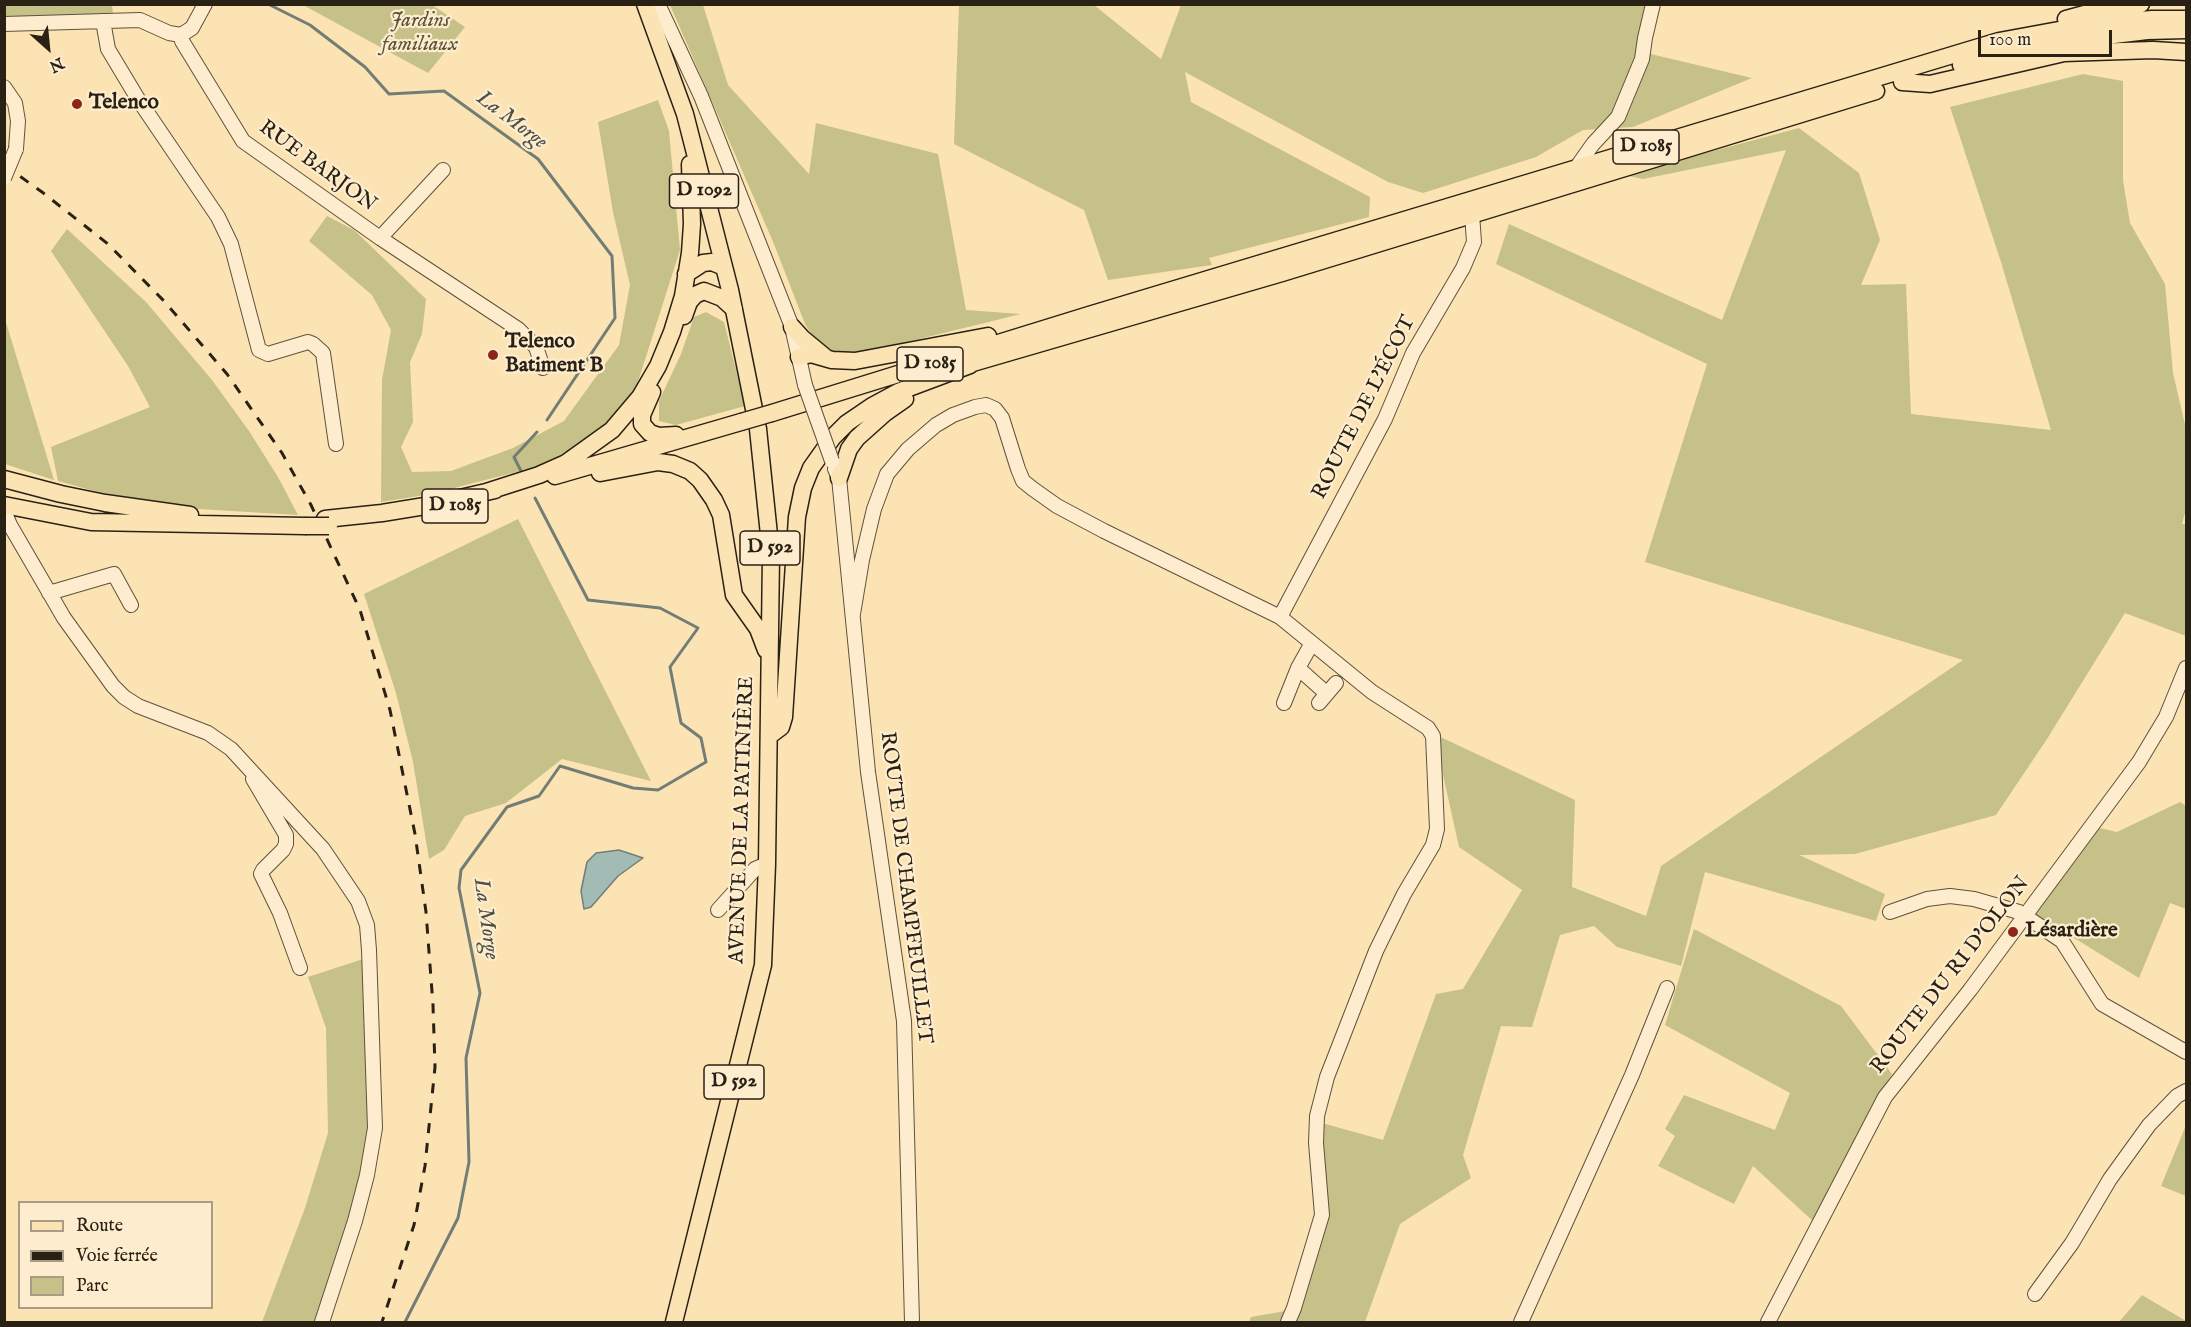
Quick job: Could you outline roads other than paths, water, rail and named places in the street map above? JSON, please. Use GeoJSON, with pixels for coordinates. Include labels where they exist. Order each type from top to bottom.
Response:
{"type":"FeatureCollection","features":[{"type":"Feature","properties":{"kind":"main road","name":"D 1092"},"geometry":{"type":"LineString","coordinates":[[645,4],[685,114],[724,267],[734,309],[747,426]]}},
{"type":"Feature","properties":{"kind":"main road"},"geometry":{"type":"LineString","coordinates":[[2017,37],[2042,25],[2103,9],[2141,4]]}},
{"type":"Feature","properties":{"kind":"main road","name":"D 1085"},"geometry":{"type":"LineString","coordinates":[[4,486],[104,510],[169,520],[234,526],[327,522],[426,513],[578,477],[747,426],[1089,315],[2017,37],[2086,25],[2152,19],[2187,19]]}},
{"type":"Feature","properties":{"kind":"main road","name":"D 1085"},"geometry":{"type":"LineString","coordinates":[[772,416],[976,362],[1282,273],[1980,59],[2056,42],[2147,31],[2187,30]]}},
{"type":"Feature","properties":{"kind":"main road"},"geometry":{"type":"LineString","coordinates":[[1902,82],[1929,84],[2064,53],[2153,50],[2187,52]]}},
{"type":"Feature","properties":{"kind":"main road"},"geometry":{"type":"LineString","coordinates":[[486,492],[539,475],[566,463],[612,430],[640,397],[658,366],[672,332],[686,274],[692,224],[691,170],[685,114]]}},
{"type":"Feature","properties":{"kind":"main road"},"geometry":{"type":"LineString","coordinates":[[686,274],[703,264],[712,262],[724,267]]}},
{"type":"Feature","properties":{"kind":"main road"},"geometry":{"type":"LineString","coordinates":[[734,309],[722,298],[704,291],[695,295],[689,302],[676,341],[642,416],[645,428],[650,434],[659,436],[747,426]]}},
{"type":"Feature","properties":{"kind":"main road"},"geometry":{"type":"LineString","coordinates":[[799,357],[811,354],[832,360],[855,361],[951,344],[1089,315]]}},
{"type":"Feature","properties":{"kind":"main road"},"geometry":{"type":"LineString","coordinates":[[792,327],[825,358]]}},
{"type":"Feature","properties":{"kind":"main road"},"geometry":{"type":"LineString","coordinates":[[769,736],[781,727],[784,717],[797,517],[803,488],[811,468],[833,437],[847,423],[872,406],[898,393],[976,362]]}},
{"type":"Feature","properties":{"kind":"main road"},"geometry":{"type":"LineString","coordinates":[[839,478],[849,449],[865,429],[901,402],[945,375]]}},
{"type":"Feature","properties":{"kind":"main road","name":"D 1085"},"geometry":{"type":"LineString","coordinates":[[327,522],[486,492],[747,426]]}},
{"type":"Feature","properties":{"kind":"main road","name":"D 592"},"geometry":{"type":"LineString","coordinates":[[747,426],[771,554],[771,596]]}},
{"type":"Feature","properties":{"kind":"main road"},"geometry":{"type":"LineString","coordinates":[[578,477],[658,462],[674,464],[690,471],[708,489],[721,515],[734,595],[738,604],[758,629],[770,661]]}},
{"type":"Feature","properties":{"kind":"main road","name":"D 1085"},"geometry":{"type":"LineString","coordinates":[[4,477],[61,494],[170,513],[234,520],[303,523]]}},
{"type":"Feature","properties":{"kind":"main road"},"geometry":{"type":"LineString","coordinates":[[4,506],[92,522],[234,526]]}},
{"type":"Feature","properties":{"kind":"main road"},"geometry":{"type":"LineString","coordinates":[[738,604],[748,607],[759,604],[771,596]]}},
{"type":"Feature","properties":{"kind":"main road","name":"AVENUE DE LA PATINIÈRE"},"geometry":{"type":"LineString","coordinates":[[674,1323],[763,965],[767,864],[771,596]]}},
{"type":"Feature","properties":{"kind":"street"},"geometry":{"type":"LineString","coordinates":[[4,24],[140,20],[170,33],[181,35],[192,28],[205,4]]}},
{"type":"Feature","properties":{"kind":"street","name":"ROUTE DE CHAMPFEUILLET"},"geometry":{"type":"LineString","coordinates":[[658,4],[701,96],[792,327],[805,385],[839,478],[868,772],[904,1021],[912,1323]]}},
{"type":"Feature","properties":{"kind":"street"},"geometry":{"type":"LineString","coordinates":[[1576,168],[1593,144],[1618,117],[1642,59],[1653,4]]}},
{"type":"Feature","properties":{"kind":"street"},"geometry":{"type":"LineString","coordinates":[[103,21],[108,49],[138,99],[218,217],[231,244],[260,350],[268,354],[308,342],[323,353],[336,444]]}},
{"type":"Feature","properties":{"kind":"street","name":"RUE BARJON"},"geometry":{"type":"LineString","coordinates":[[181,35],[182,41],[243,141],[380,238],[518,329],[536,347],[543,368]]}},
{"type":"Feature","properties":{"kind":"street"},"geometry":{"type":"LineString","coordinates":[[4,87],[15,103],[18,121],[16,149],[4,178]]}},
{"type":"Feature","properties":{"kind":"street"},"geometry":{"type":"LineString","coordinates":[[380,238],[443,170]]}},
{"type":"Feature","properties":{"kind":"street","name":"ROUTE DE L'ÉCOT"},"geometry":{"type":"LineString","coordinates":[[1280,617],[1385,419],[1413,353],[1463,268],[1474,242],[1472,214]]}},
{"type":"Feature","properties":{"kind":"street"},"geometry":{"type":"LineString","coordinates":[[853,614],[874,509],[887,474],[908,449],[936,425],[953,415],[986,405],[995,409],[1002,418],[1023,481],[1033,489],[1057,506],[1085,521],[1280,617],[1372,692],[1428,728],[1433,736],[1437,829],[1433,845],[1404,894],[1376,951],[1327,1077],[1317,1116],[1316,1143],[1322,1215],[1288,1323]]}},
{"type":"Feature","properties":{"kind":"street"},"geometry":{"type":"LineString","coordinates":[[4,511],[64,618],[113,686],[138,706],[208,733],[231,749],[323,849],[358,901],[367,925],[375,1128],[367,1175],[355,1221],[322,1323]]}},
{"type":"Feature","properties":{"kind":"street"},"geometry":{"type":"LineString","coordinates":[[49,593],[114,574],[131,605]]}},
{"type":"Feature","properties":{"kind":"street"},"geometry":{"type":"LineString","coordinates":[[1284,703],[1298,668],[1312,643]]}},
{"type":"Feature","properties":{"kind":"street"},"geometry":{"type":"LineString","coordinates":[[1298,668],[1327,693]]}},
{"type":"Feature","properties":{"kind":"street","name":"ROUTE DU RI D'OLON"},"geometry":{"type":"LineString","coordinates":[[1768,1323],[1884,1096],[1970,990],[2139,762],[2166,717],[2187,669]]}},
{"type":"Feature","properties":{"kind":"street"},"geometry":{"type":"LineString","coordinates":[[250,768],[256,784],[286,835],[283,850],[262,870],[261,874],[280,913],[300,968]]}},
{"type":"Feature","properties":{"kind":"street"},"geometry":{"type":"LineString","coordinates":[[718,910],[755,869],[767,864]]}},
{"type":"Feature","properties":{"kind":"street"},"geometry":{"type":"LineString","coordinates":[[1890,912],[1927,899],[1950,896],[1974,899],[2019,912],[2062,941],[2102,1004],[2187,1052]]}},
{"type":"Feature","properties":{"kind":"street"},"geometry":{"type":"LineString","coordinates":[[1521,1323],[1632,1075],[1667,988]]}},
{"type":"Feature","properties":{"kind":"street"},"geometry":{"type":"LineString","coordinates":[[2035,1294],[2072,1243],[2110,1179],[2149,1125],[2177,1096],[2187,1091]]}},
{"type":"Feature","properties":{"kind":"water"},"geometry":{"type":"Polygon","coordinates":[[[619,850],[643,858],[618,876],[591,907],[584,909],[581,891],[587,862],[596,853],[619,850]]]}},
{"type":"Feature","properties":{"kind":"waterway","name":"La Morge"},"geometry":{"type":"LineString","coordinates":[[268,4],[310,25],[365,67],[389,94],[444,91],[538,159],[612,256],[615,318],[547,420]]}},
{"type":"Feature","properties":{"kind":"waterway","name":"La Morge"},"geometry":{"type":"LineString","coordinates":[[523,475],[514,457],[537,432]]}},
{"type":"Feature","properties":{"kind":"waterway","name":"La Morge"},"geometry":{"type":"LineString","coordinates":[[405,1322],[458,1218],[469,1162],[466,1058],[480,993],[459,888],[461,870],[507,807],[539,796],[560,766],[633,788],[658,790],[706,762],[701,738],[681,723],[670,667],[698,628],[660,608],[588,600],[535,498]]}},
{"type":"Feature","properties":{"kind":"railway"},"geometry":{"type":"LineString","coordinates":[[4,165],[108,244],[164,301],[227,374],[282,453],[311,505],[360,610],[390,710],[415,834],[426,912],[435,1067],[425,1166],[414,1225],[382,1322]]}},
{"type":"Feature","properties":{"kind":"place","name":"Telenco"},"geometry":{"type":"Point","coordinates":[77,104]}},
{"type":"Feature","properties":{"kind":"place","name":"Telenco Batiment B"},"geometry":{"type":"Point","coordinates":[493,355]}},
{"type":"Feature","properties":{"kind":"place","name":"Lésardière"},"geometry":{"type":"Point","coordinates":[2013,932]}},
{"type":"Feature","properties":{"kind":"park label","name":"Jardins familiaux"},"geometry":{"type":"Point","coordinates":[420,34]}}]}
